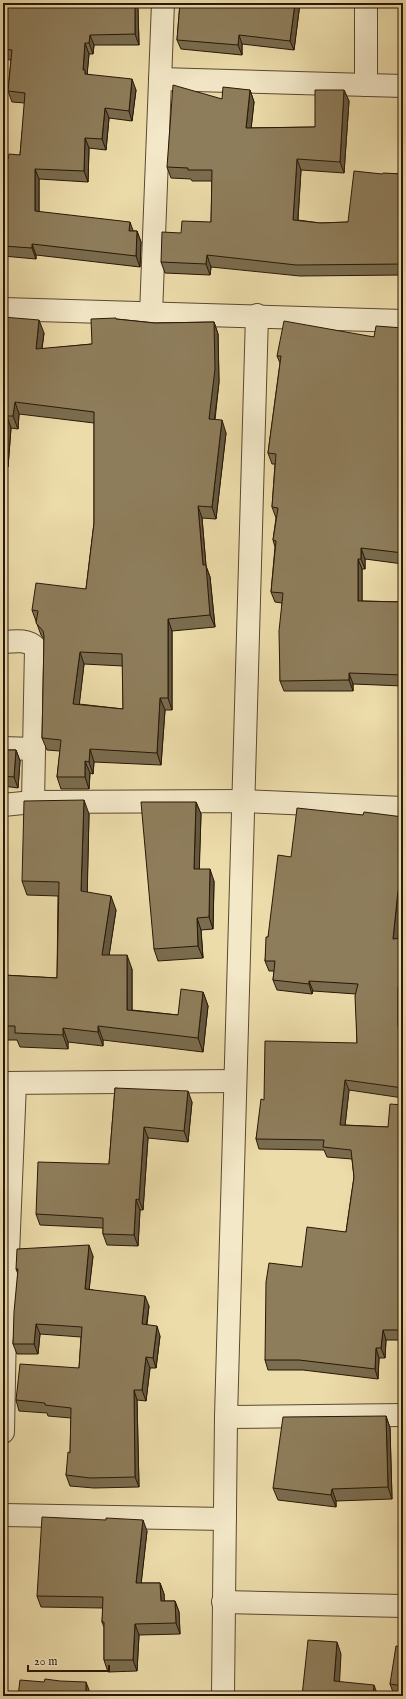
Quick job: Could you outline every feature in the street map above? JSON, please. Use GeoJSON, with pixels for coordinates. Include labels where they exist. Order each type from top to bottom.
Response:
{"type":"FeatureCollection","features":[{"type":"Feature","properties":{"kind":"street"},"geometry":{"type":"LineString","coordinates":[[151,314],[163,3]]}},
{"type":"Feature","properties":{"kind":"street"},"geometry":{"type":"LineString","coordinates":[[366,3],[366,85]]}},
{"type":"Feature","properties":{"kind":"street"},"geometry":{"type":"LineString","coordinates":[[160,79],[403,86]]}},
{"type":"Feature","properties":{"kind":"street"},"geometry":{"type":"LineString","coordinates":[[3,309],[151,314],[257,315],[403,321]]}},
{"type":"Feature","properties":{"kind":"street"},"geometry":{"type":"LineString","coordinates":[[223,1696],[226,1416],[257,315]]}},
{"type":"Feature","properties":{"kind":"street"},"geometry":{"type":"LineString","coordinates":[[3,642],[25,641],[32,644],[36,648],[33,802]]}},
{"type":"Feature","properties":{"kind":"street"},"geometry":{"type":"LineString","coordinates":[[3,748],[34,749]]}},
{"type":"Feature","properties":{"kind":"street"},"geometry":{"type":"LineString","coordinates":[[3,805],[33,802],[244,801],[403,808]]}},
{"type":"Feature","properties":{"kind":"street"},"geometry":{"type":"LineString","coordinates":[[3,1432],[9,1083],[235,1081]]}},
{"type":"Feature","properties":{"kind":"street"},"geometry":{"type":"LineString","coordinates":[[226,1416],[403,1415]]}},
{"type":"Feature","properties":{"kind":"street"},"geometry":{"type":"LineString","coordinates":[[3,1515],[225,1519]]}},
{"type":"Feature","properties":{"kind":"street"},"geometry":{"type":"LineString","coordinates":[[224,1602],[403,1606]]}},
{"type":"Feature","properties":{"kind":"building"},"geometry":{"type":"Polygon","coordinates":[[[3,3],[135,3],[135,34],[90,35],[89,43],[85,43],[83,70],[85,70],[85,74],[132,79],[129,111],[105,108],[102,139],[85,138],[84,171],[35,169],[35,211],[130,222],[129,231],[137,231],[136,256],[32,244],[32,248],[3,246],[3,158],[8,159],[9,154],[20,155],[25,93],[8,91],[12,50],[3,49],[3,3]]]}},
{"type":"Feature","properties":{"kind":"building"},"geometry":{"type":"Polygon","coordinates":[[[180,3],[295,3],[290,41],[239,35],[238,45],[177,40],[180,3]]]}},
{"type":"Feature","properties":{"kind":"building"},"geometry":{"type":"Polygon","coordinates":[[[173,85],[222,99],[223,87],[250,90],[246,128],[315,127],[315,90],[344,90],[340,162],[297,159],[293,220],[320,223],[348,222],[354,171],[382,174],[403,174],[403,264],[296,265],[207,255],[206,264],[161,262],[162,232],[181,233],[182,221],[211,222],[212,170],[188,170],[188,168],[167,167],[173,85]]]}},
{"type":"Feature","properties":{"kind":"building"},"geometry":{"type":"Polygon","coordinates":[[[3,317],[39,320],[36,349],[92,344],[91,319],[116,318],[155,323],[214,322],[215,369],[209,419],[222,420],[212,507],[198,506],[203,565],[206,565],[210,615],[168,619],[168,698],[160,698],[157,753],[90,749],[89,762],[85,761],[85,777],[57,777],[61,740],[42,738],[44,636],[43,631],[36,623],[38,611],[32,610],[36,583],[86,589],[94,523],[94,412],[15,402],[13,416],[7,416],[3,455],[3,317]],[[80,652],[73,704],[123,709],[122,654],[80,652]]]}},
{"type":"Feature","properties":{"kind":"building"},"geometry":{"type":"Polygon","coordinates":[[[284,321],[374,337],[376,326],[403,328],[403,553],[361,548],[361,559],[358,559],[358,601],[403,602],[403,675],[349,673],[349,680],[280,681],[279,631],[283,593],[271,592],[276,541],[273,540],[278,508],[272,507],[276,454],[268,453],[281,356],[277,356],[284,321]]]}},
{"type":"Feature","properties":{"kind":"building"},"geometry":{"type":"Polygon","coordinates":[[[3,750],[16,750],[14,777],[3,776],[3,750]]]}},
{"type":"Feature","properties":{"kind":"building"},"geometry":{"type":"Polygon","coordinates":[[[84,800],[81,891],[111,896],[102,955],[127,955],[127,1010],[178,1015],[181,989],[203,992],[198,1038],[98,1026],[98,1032],[63,1028],[63,1035],[15,1033],[15,1026],[3,1026],[3,975],[57,978],[59,882],[22,881],[24,801],[84,800]]]}},
{"type":"Feature","properties":{"kind":"building"},"geometry":{"type":"Polygon","coordinates":[[[141,802],[196,802],[194,869],[210,869],[209,917],[197,918],[198,946],[154,949],[141,802]]]}},
{"type":"Feature","properties":{"kind":"building"},"geometry":{"type":"Polygon","coordinates":[[[297,808],[363,815],[364,812],[403,817],[403,890],[398,891],[393,939],[403,938],[403,986],[398,987],[398,1027],[403,1027],[403,1088],[345,1080],[340,1125],[388,1127],[390,1104],[403,1105],[403,1330],[383,1330],[381,1348],[376,1348],[375,1369],[299,1360],[265,1360],[266,1282],[269,1263],[302,1267],[307,1227],[346,1232],[354,1177],[351,1150],[323,1147],[324,1140],[256,1139],[261,1099],[264,1100],[265,1041],[357,1043],[355,996],[358,984],[309,981],[309,984],[273,980],[275,961],[265,961],[266,937],[268,937],[278,855],[291,857],[297,808]]]}},
{"type":"Feature","properties":{"kind":"building"},"geometry":{"type":"Polygon","coordinates":[[[115,1088],[188,1091],[184,1131],[144,1127],[139,1200],[136,1199],[134,1235],[103,1234],[103,1218],[36,1214],[38,1162],[109,1164],[115,1088]]]}},
{"type":"Feature","properties":{"kind":"building"},"geometry":{"type":"Polygon","coordinates":[[[89,1245],[85,1289],[145,1296],[142,1324],[157,1326],[153,1358],[146,1357],[142,1390],[134,1390],[135,1477],[90,1478],[66,1475],[68,1452],[70,1453],[71,1408],[45,1405],[45,1403],[16,1400],[20,1364],[79,1368],[82,1327],[36,1324],[34,1344],[13,1344],[18,1269],[16,1269],[17,1249],[89,1245]]]}},
{"type":"Feature","properties":{"kind":"building"},"geometry":{"type":"Polygon","coordinates":[[[386,1416],[388,1487],[332,1489],[331,1495],[273,1488],[283,1417],[386,1416]]]}},
{"type":"Feature","properties":{"kind":"building"},"geometry":{"type":"Polygon","coordinates":[[[403,1506],[403,1531],[400,1530],[403,1506]]]}},
{"type":"Feature","properties":{"kind":"building"},"geometry":{"type":"Polygon","coordinates":[[[42,1517],[143,1520],[136,1583],[160,1583],[161,1601],[175,1601],[176,1623],[135,1624],[133,1660],[104,1660],[104,1622],[102,1622],[103,1597],[37,1596],[42,1517]]]}},
{"type":"Feature","properties":{"kind":"building"},"geometry":{"type":"Polygon","coordinates":[[[308,1640],[337,1642],[334,1681],[374,1685],[373,1696],[302,1696],[308,1640]]]}},
{"type":"Feature","properties":{"kind":"building"},"geometry":{"type":"Polygon","coordinates":[[[396,1646],[403,1647],[403,1686],[390,1684],[396,1646]]]}},
{"type":"Feature","properties":{"kind":"building"},"geometry":{"type":"Polygon","coordinates":[[[45,1679],[86,1682],[86,1696],[18,1696],[20,1680],[44,1682],[45,1679]]]}}]}
